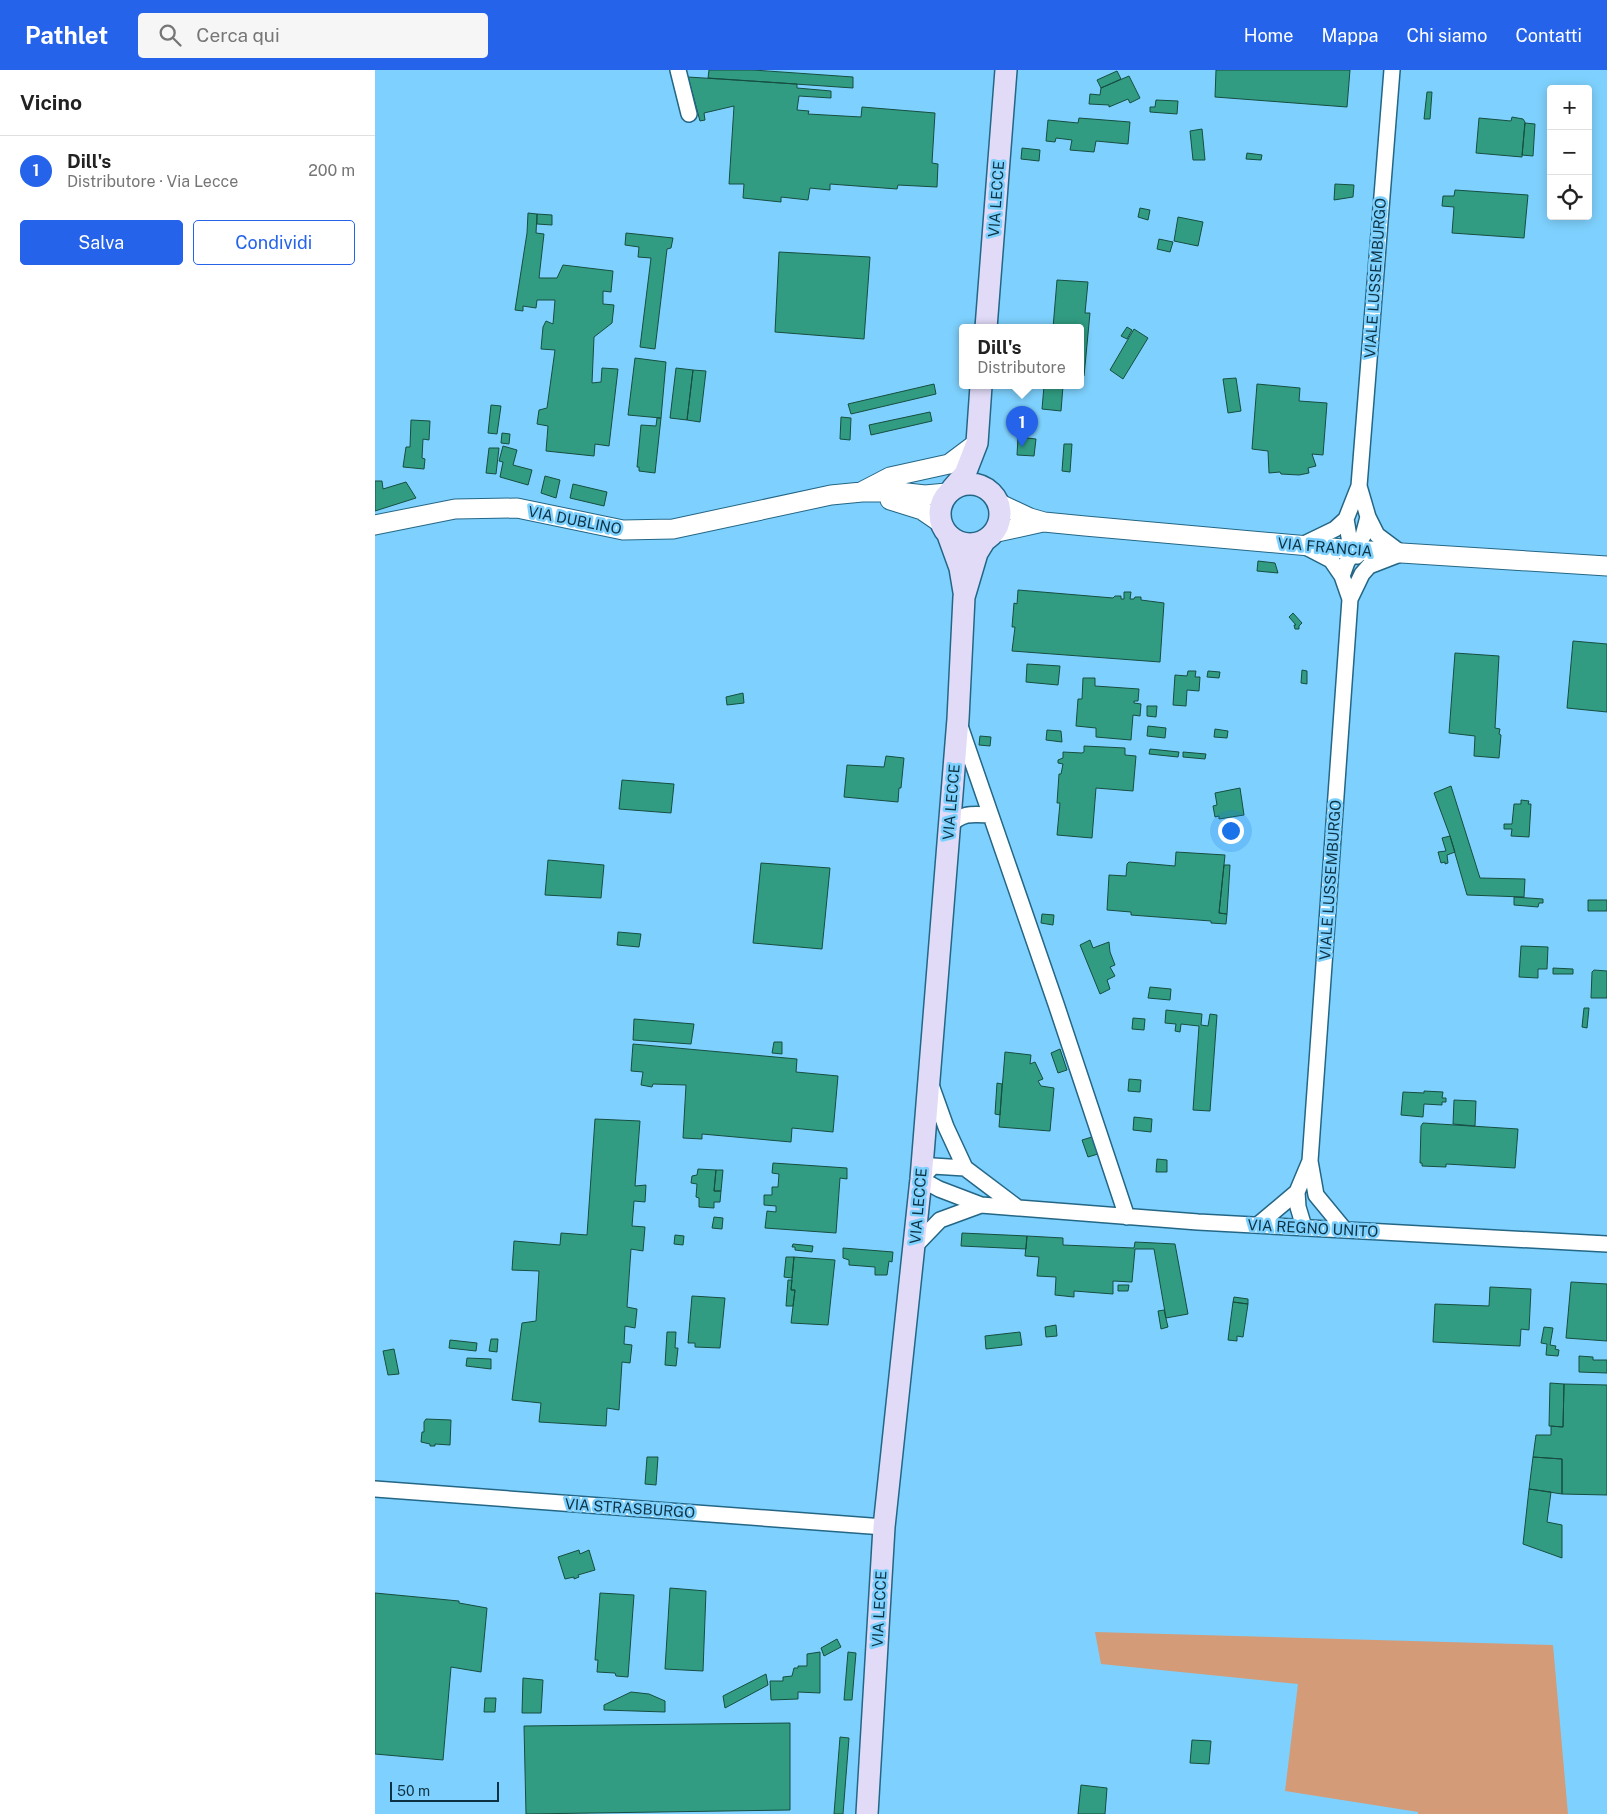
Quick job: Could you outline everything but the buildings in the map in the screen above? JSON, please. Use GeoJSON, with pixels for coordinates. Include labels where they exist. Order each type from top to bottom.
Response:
{"type":"FeatureCollection","features":[{"type":"Feature","properties":{"kind":"main road","name":"VIA LECCE"},"geometry":{"type":"LineString","coordinates":[[986,324],[1006,70]]}},
{"type":"Feature","properties":{"kind":"main road"},"geometry":{"type":"LineString","coordinates":[[977,444],[965,474],[950,491],[940,507],[944,529],[956,541],[965,544],[976,544],[989,536],[999,518],[994,498],[985,478],[977,444],[981,389]]}},
{"type":"Feature","properties":{"kind":"main road"},"geometry":{"type":"LineString","coordinates":[[950,491],[962,484],[972,484],[983,486],[994,498]]}},
{"type":"Feature","properties":{"kind":"main road","name":"VIA LECCE"},"geometry":{"type":"LineString","coordinates":[[867,1814],[884,1527],[915,1248],[958,719],[964,597],[960,568],[944,529]]}},
{"type":"Feature","properties":{"kind":"main road","name":"VIA LECCE"},"geometry":{"type":"LineString","coordinates":[[964,597],[977,553],[989,536]]}},
{"type":"Feature","properties":{"kind":"street"},"geometry":{"type":"LineString","coordinates":[[678,70],[689,114]]}},
{"type":"Feature","properties":{"kind":"street","name":"VIALE LUSSEMBURGO"},"geometry":{"type":"LineString","coordinates":[[1359,486],[1392,70]]}},
{"type":"Feature","properties":{"kind":"street","name":"VIA DUBLINO"},"geometry":{"type":"LineString","coordinates":[[862,492],[889,477],[949,464],[977,444]]}},
{"type":"Feature","properties":{"kind":"street"},"geometry":{"type":"LineString","coordinates":[[1359,486],[1368,517],[1377,535],[1401,553]]}},
{"type":"Feature","properties":{"kind":"street"},"geometry":{"type":"LineString","coordinates":[[1302,545],[1335,529],[1346,519],[1359,486]]}},
{"type":"Feature","properties":{"kind":"street","name":"VIA DUBLINO"},"geometry":{"type":"LineString","coordinates":[[375,525],[455,509],[517,508],[623,530],[673,529],[831,495],[862,492],[898,492],[925,495],[950,491]]}},
{"type":"Feature","properties":{"kind":"street","name":"VIA DUBLINO"},"geometry":{"type":"LineString","coordinates":[[862,492],[921,510],[944,529]]}},
{"type":"Feature","properties":{"kind":"street"},"geometry":{"type":"LineString","coordinates":[[994,498],[1030,518],[1044,522]]}},
{"type":"Feature","properties":{"kind":"street"},"geometry":{"type":"LineString","coordinates":[[1342,576],[1347,562],[1363,536],[1368,517]]}},
{"type":"Feature","properties":{"kind":"street"},"geometry":{"type":"LineString","coordinates":[[1346,519],[1354,550],[1360,561],[1362,574]]}},
{"type":"Feature","properties":{"kind":"street"},"geometry":{"type":"LineString","coordinates":[[989,536],[1044,522]]}},
{"type":"Feature","properties":{"kind":"street","name":"VIA FRANCIA"},"geometry":{"type":"LineString","coordinates":[[1044,522],[1354,550],[1607,566]]}},
{"type":"Feature","properties":{"kind":"street"},"geometry":{"type":"LineString","coordinates":[[1302,545],[1331,560],[1342,576],[1350,600]]}},
{"type":"Feature","properties":{"kind":"street"},"geometry":{"type":"LineString","coordinates":[[1350,600],[1362,574],[1369,566],[1401,553]]}},
{"type":"Feature","properties":{"kind":"street","name":"VIALE LUSSEMBURGO"},"geometry":{"type":"LineString","coordinates":[[1310,1161],[1350,600]]}},
{"type":"Feature","properties":{"kind":"street"},"geometry":{"type":"LineString","coordinates":[[958,719],[1127,1216]]}},
{"type":"Feature","properties":{"kind":"street"},"geometry":{"type":"LineString","coordinates":[[949,826],[958,817],[971,814],[990,815]]}},
{"type":"Feature","properties":{"kind":"street"},"geometry":{"type":"LineString","coordinates":[[929,1078],[946,1127],[965,1168],[1018,1208]]}},
{"type":"Feature","properties":{"kind":"street"},"geometry":{"type":"LineString","coordinates":[[1304,1227],[1298,1206],[1297,1192],[1310,1161]]}},
{"type":"Feature","properties":{"kind":"street"},"geometry":{"type":"LineString","coordinates":[[1304,1227],[1313,1208],[1316,1196],[1310,1161]]}},
{"type":"Feature","properties":{"kind":"street"},"geometry":{"type":"LineString","coordinates":[[965,1168],[933,1166],[921,1179],[939,1189],[981,1205]]}},
{"type":"Feature","properties":{"kind":"street"},"geometry":{"type":"LineString","coordinates":[[1259,1224],[1297,1192]]}},
{"type":"Feature","properties":{"kind":"street"},"geometry":{"type":"LineString","coordinates":[[1316,1196],[1344,1229]]}},
{"type":"Feature","properties":{"kind":"street"},"geometry":{"type":"LineString","coordinates":[[915,1248],[940,1220],[981,1205]]}},
{"type":"Feature","properties":{"kind":"street","name":"VIA REGNO UNITO"},"geometry":{"type":"LineString","coordinates":[[981,1205],[1198,1222],[1607,1244]]}},
{"type":"Feature","properties":{"kind":"street","name":"VIA STRASBURGO"},"geometry":{"type":"LineString","coordinates":[[375,1489],[884,1527]]}},
{"type":"Feature","properties":{"kind":"shaded area"},"geometry":{"type":"Polygon","coordinates":[[[1095,1632],[1553,1645],[1568,1814],[1418,1814],[1418,1812],[1285,1791],[1298,1684],[1101,1664],[1095,1632]]]}},
{"type":"Feature","properties":{"kind":"place","name":"Dill's"},"geometry":{"type":"Point","coordinates":[1022,447]}}]}
